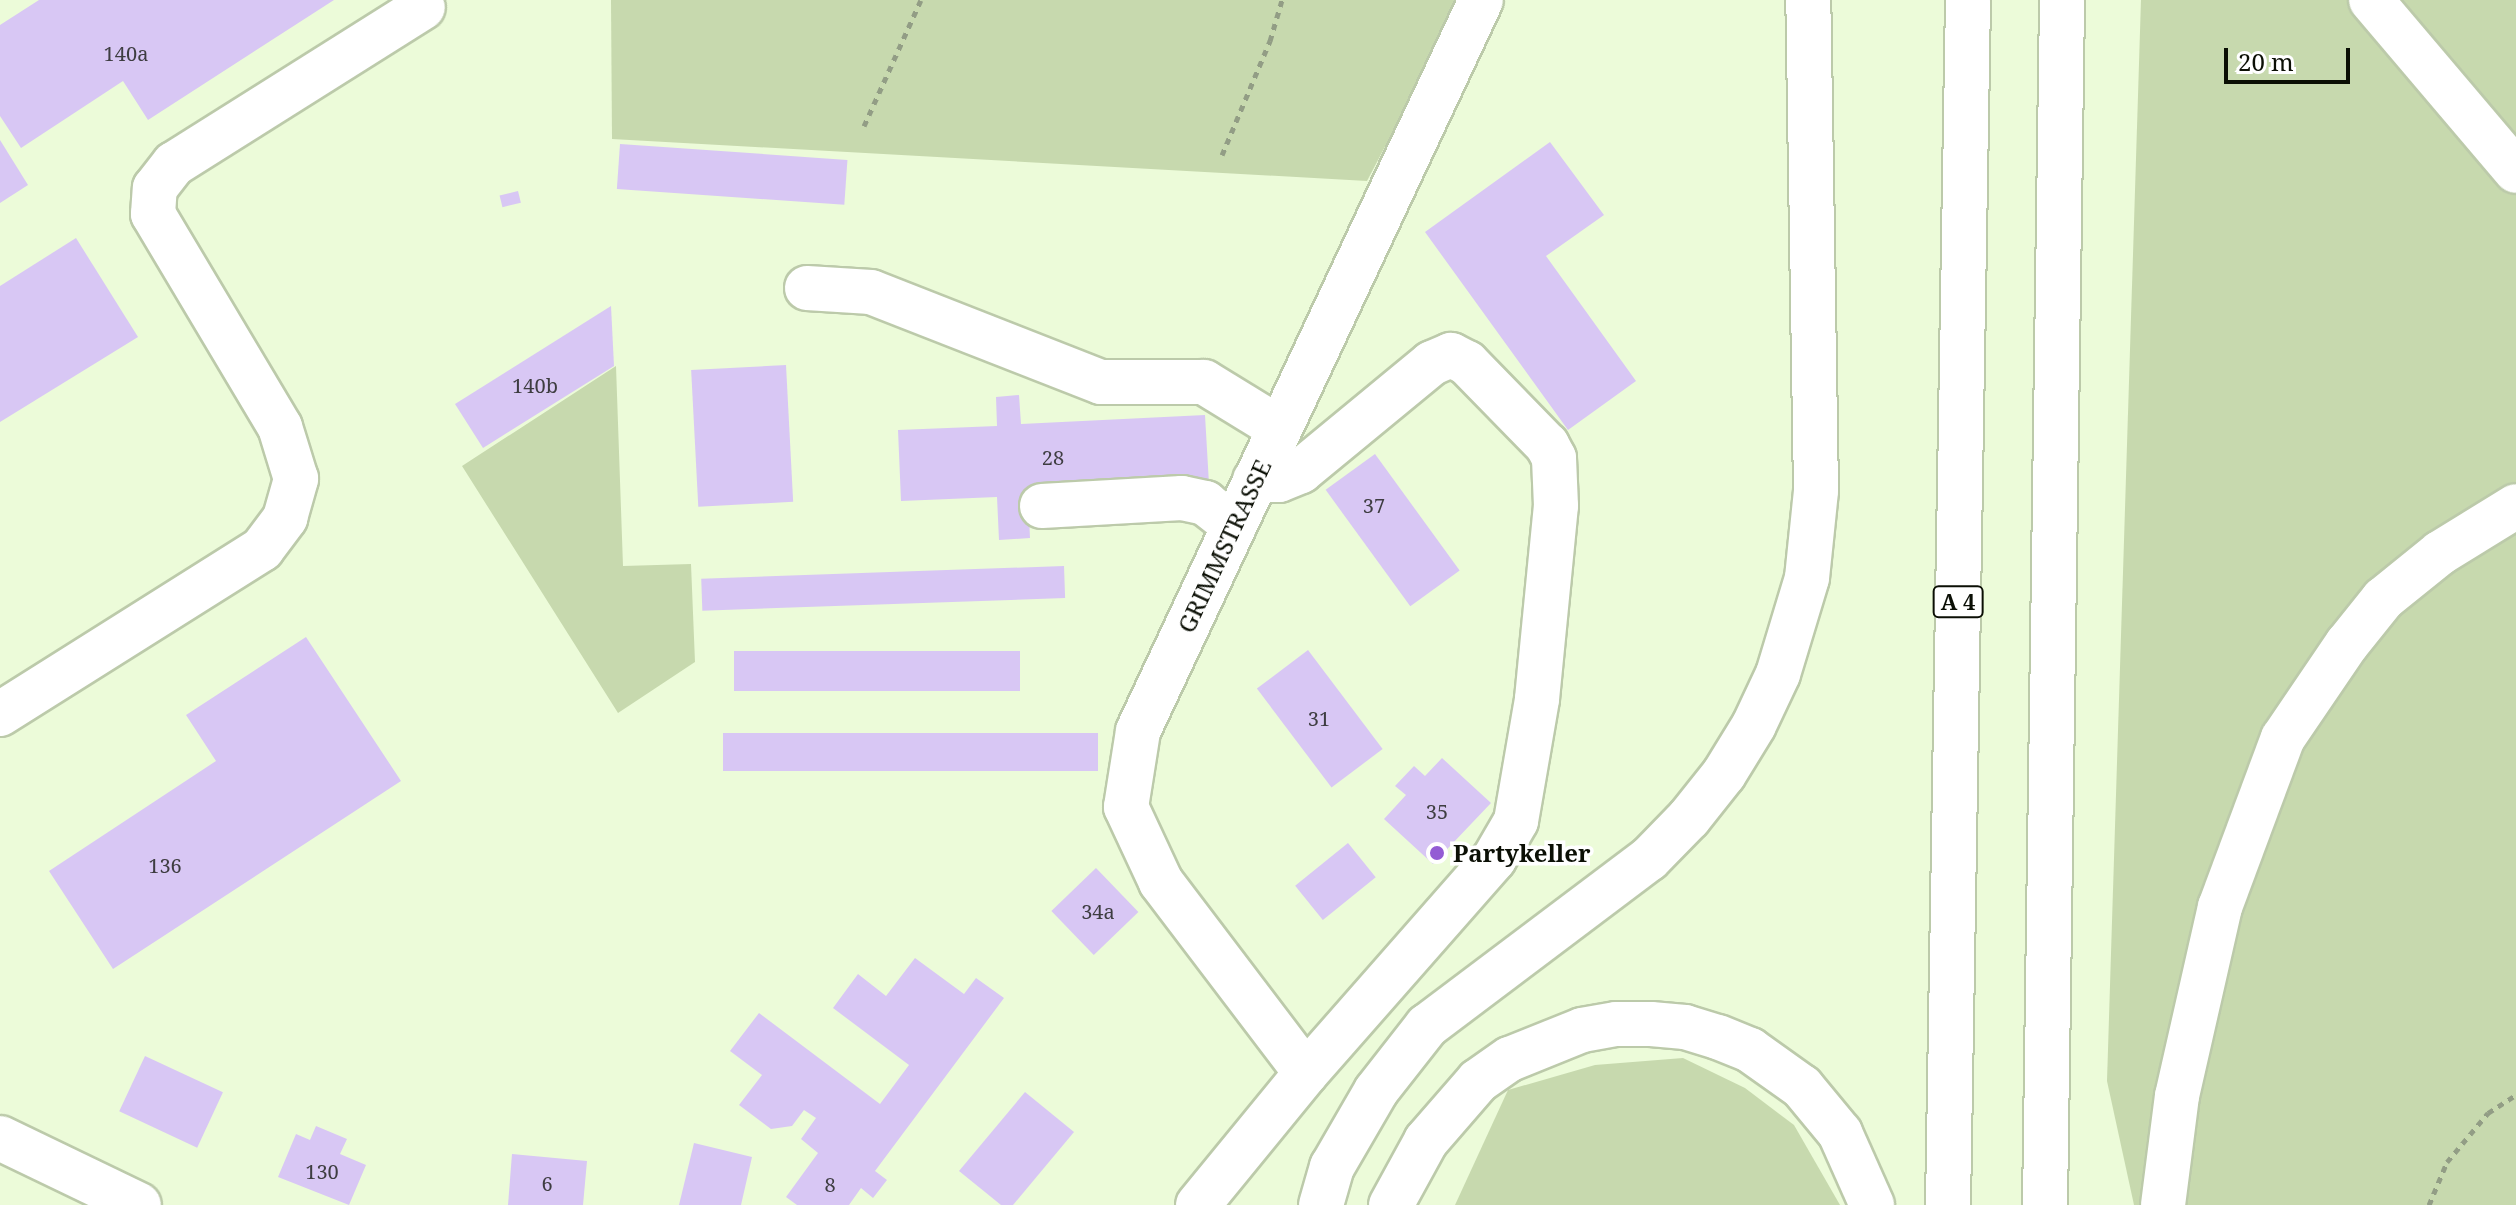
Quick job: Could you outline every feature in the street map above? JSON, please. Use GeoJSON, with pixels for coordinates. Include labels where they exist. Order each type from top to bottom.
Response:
{"type":"FeatureCollection","features":[{"type":"Feature","properties":{"kind":"main road","name":"GRIMMSTRASSE"},"geometry":{"type":"LineString","coordinates":[[1306,1073],[1161,882],[1126,807],[1138,731],[1481,0]]}},
{"type":"Feature","properties":{"kind":"main road"},"geometry":{"type":"LineString","coordinates":[[1321,1205],[1332,1167],[1376,1091],[1427,1026],[1605,894],[1659,849],[1724,774],[1754,725],[1778,674],[1807,578],[1816,491],[1808,0]]}},
{"type":"Feature","properties":{"kind":"main road","name":"A 4"},"geometry":{"type":"LineString","coordinates":[[1948,1205],[1968,0]]}},
{"type":"Feature","properties":{"kind":"main road"},"geometry":{"type":"LineString","coordinates":[[2045,1205],[2062,0]]}},
{"type":"Feature","properties":{"kind":"main road"},"geometry":{"type":"LineString","coordinates":[[2371,0],[2516,171]]}},
{"type":"Feature","properties":{"kind":"main road"},"geometry":{"type":"LineString","coordinates":[[0,714],[262,549],[285,518],[296,479],[280,427],[153,214],[155,188],[174,164],[423,7]]}},
{"type":"Feature","properties":{"kind":"main road"},"geometry":{"type":"LineString","coordinates":[[807,288],[871,292],[1101,382],[1204,382],[1279,428]]}},
{"type":"Feature","properties":{"kind":"main road"},"geometry":{"type":"LineString","coordinates":[[1198,1205],[1306,1073],[1494,859],[1516,821],[1537,699],[1556,506],[1554,458],[1539,434],[1467,363],[1451,355],[1432,363],[1301,471],[1279,480],[1255,480]]}},
{"type":"Feature","properties":{"kind":"main road"},"geometry":{"type":"LineString","coordinates":[[1042,506],[1182,498],[1205,503],[1234,526]]}},
{"type":"Feature","properties":{"kind":"main road"},"geometry":{"type":"LineString","coordinates":[[2163,1205],[2177,1096],[2220,907],[2283,738],[2347,644],[2383,599],[2440,553],[2516,506]]}},
{"type":"Feature","properties":{"kind":"main road"},"geometry":{"type":"LineString","coordinates":[[1391,1205],[1426,1141],[1478,1081],[1510,1059],[1582,1030],[1616,1024],[1685,1027],[1718,1037],[1750,1050],[1791,1078],[1823,1109],[1840,1133],[1872,1205]]}},
{"type":"Feature","properties":{"kind":"main road"},"geometry":{"type":"LineString","coordinates":[[0,1138],[131,1203]]}},
{"type":"Feature","properties":{"kind":"path"},"geometry":{"type":"LineString","coordinates":[[864,126],[921,0]]}},
{"type":"Feature","properties":{"kind":"path"},"geometry":{"type":"LineString","coordinates":[[1222,155],[1270,41],[1282,0]]}},
{"type":"Feature","properties":{"kind":"path"},"geometry":{"type":"LineString","coordinates":[[2429,1205],[2447,1162],[2488,1113],[2516,1095]]}},
{"type":"Feature","properties":{"kind":"green space"},"geometry":{"type":"Polygon","coordinates":[[[611,0],[1462,0],[1367,181],[612,139],[611,0]]]}},
{"type":"Feature","properties":{"kind":"green space"},"geometry":{"type":"Polygon","coordinates":[[[2141,0],[2516,0],[2516,1205],[2134,1205],[2107,1081],[2141,0]]]}},
{"type":"Feature","properties":{"kind":"green space"},"geometry":{"type":"Polygon","coordinates":[[[616,366],[623,566],[691,564],[695,662],[618,713],[462,466],[616,366]]]}},
{"type":"Feature","properties":{"kind":"green space"},"geometry":{"type":"Polygon","coordinates":[[[1683,1058],[1745,1088],[1794,1125],[1840,1205],[1455,1205],[1508,1090],[1595,1065],[1683,1058]]]}},
{"type":"Feature","properties":{"kind":"building"},"geometry":{"type":"Polygon","coordinates":[[[39,0],[334,0],[148,120],[123,81],[21,148],[0,116],[0,25],[39,0]]]}},
{"type":"Feature","properties":{"kind":"building"},"geometry":{"type":"Polygon","coordinates":[[[0,140],[28,185],[0,203],[0,140]]]}},
{"type":"Feature","properties":{"kind":"building"},"geometry":{"type":"Polygon","coordinates":[[[1550,142],[1604,215],[1546,256],[1636,381],[1568,430],[1425,232],[1550,142]]]}},
{"type":"Feature","properties":{"kind":"building"},"geometry":{"type":"Polygon","coordinates":[[[620,144],[847,160],[844,205],[617,189],[620,144]]]}},
{"type":"Feature","properties":{"kind":"building"},"geometry":{"type":"Polygon","coordinates":[[[518,191],[521,203],[502,207],[500,196],[518,191]]]}},
{"type":"Feature","properties":{"kind":"building"},"geometry":{"type":"Polygon","coordinates":[[[76,238],[138,337],[0,422],[0,286],[76,238]]]}},
{"type":"Feature","properties":{"kind":"building"},"geometry":{"type":"Polygon","coordinates":[[[611,306],[614,366],[483,448],[455,404],[611,306]]]}},
{"type":"Feature","properties":{"kind":"building"},"geometry":{"type":"Polygon","coordinates":[[[786,365],[793,502],[698,507],[691,370],[786,365]]]}},
{"type":"Feature","properties":{"kind":"building"},"geometry":{"type":"Polygon","coordinates":[[[1019,395],[1021,424],[1205,415],[1209,484],[1028,494],[1030,538],[999,540],[997,497],[901,501],[898,430],[997,426],[996,397],[1019,395]]]}},
{"type":"Feature","properties":{"kind":"building"},"geometry":{"type":"Polygon","coordinates":[[[1375,454],[1460,570],[1410,606],[1326,490],[1375,454]]]}},
{"type":"Feature","properties":{"kind":"building"},"geometry":{"type":"Polygon","coordinates":[[[1064,566],[1065,598],[702,611],[701,579],[1064,566]]]}},
{"type":"Feature","properties":{"kind":"building"},"geometry":{"type":"Polygon","coordinates":[[[306,637],[401,781],[113,969],[49,871],[216,761],[186,715],[306,637]]]}},
{"type":"Feature","properties":{"kind":"building"},"geometry":{"type":"Polygon","coordinates":[[[1308,650],[1383,749],[1332,788],[1257,689],[1308,650]]]}},
{"type":"Feature","properties":{"kind":"building"},"geometry":{"type":"Polygon","coordinates":[[[734,651],[1020,651],[1020,691],[734,691],[734,651]]]}},
{"type":"Feature","properties":{"kind":"building"},"geometry":{"type":"Polygon","coordinates":[[[723,733],[1098,733],[1098,771],[723,771],[723,733]]]}},
{"type":"Feature","properties":{"kind":"building"},"geometry":{"type":"Polygon","coordinates":[[[1442,758],[1491,803],[1433,864],[1384,819],[1406,795],[1395,786],[1414,766],[1425,776],[1442,758]]]}},
{"type":"Feature","properties":{"kind":"building"},"geometry":{"type":"Polygon","coordinates":[[[1348,843],[1376,877],[1323,920],[1295,886],[1348,843]]]}},
{"type":"Feature","properties":{"kind":"building"},"geometry":{"type":"Polygon","coordinates":[[[1096,868],[1138,912],[1094,955],[1051,911],[1096,868]]]}},
{"type":"Feature","properties":{"kind":"building"},"geometry":{"type":"Polygon","coordinates":[[[915,958],[964,994],[976,978],[1004,998],[875,1171],[887,1180],[873,1198],[861,1188],[849,1205],[797,1205],[786,1197],[818,1153],[801,1139],[816,1118],[804,1110],[792,1126],[771,1129],[739,1105],[762,1075],[730,1051],[759,1013],[880,1104],[909,1065],[833,1008],[858,974],[886,996],[915,958]]]}},
{"type":"Feature","properties":{"kind":"building"},"geometry":{"type":"Polygon","coordinates":[[[145,1056],[223,1092],[197,1148],[119,1111],[145,1056]]]}},
{"type":"Feature","properties":{"kind":"building"},"geometry":{"type":"Polygon","coordinates":[[[1025,1092],[1074,1132],[1013,1205],[1001,1205],[959,1171],[1025,1092]]]}},
{"type":"Feature","properties":{"kind":"building"},"geometry":{"type":"Polygon","coordinates":[[[316,1126],[347,1139],[340,1154],[366,1165],[349,1205],[278,1177],[296,1134],[310,1140],[316,1126]]]}},
{"type":"Feature","properties":{"kind":"building"},"geometry":{"type":"Polygon","coordinates":[[[694,1143],[752,1157],[741,1205],[679,1205],[694,1143]]]}},
{"type":"Feature","properties":{"kind":"building"},"geometry":{"type":"Polygon","coordinates":[[[512,1154],[587,1161],[583,1205],[508,1205],[512,1154]]]}},
{"type":"Feature","properties":{"kind":"place","name":"Partykeller"},"geometry":{"type":"Point","coordinates":[1437,853]}}]}
